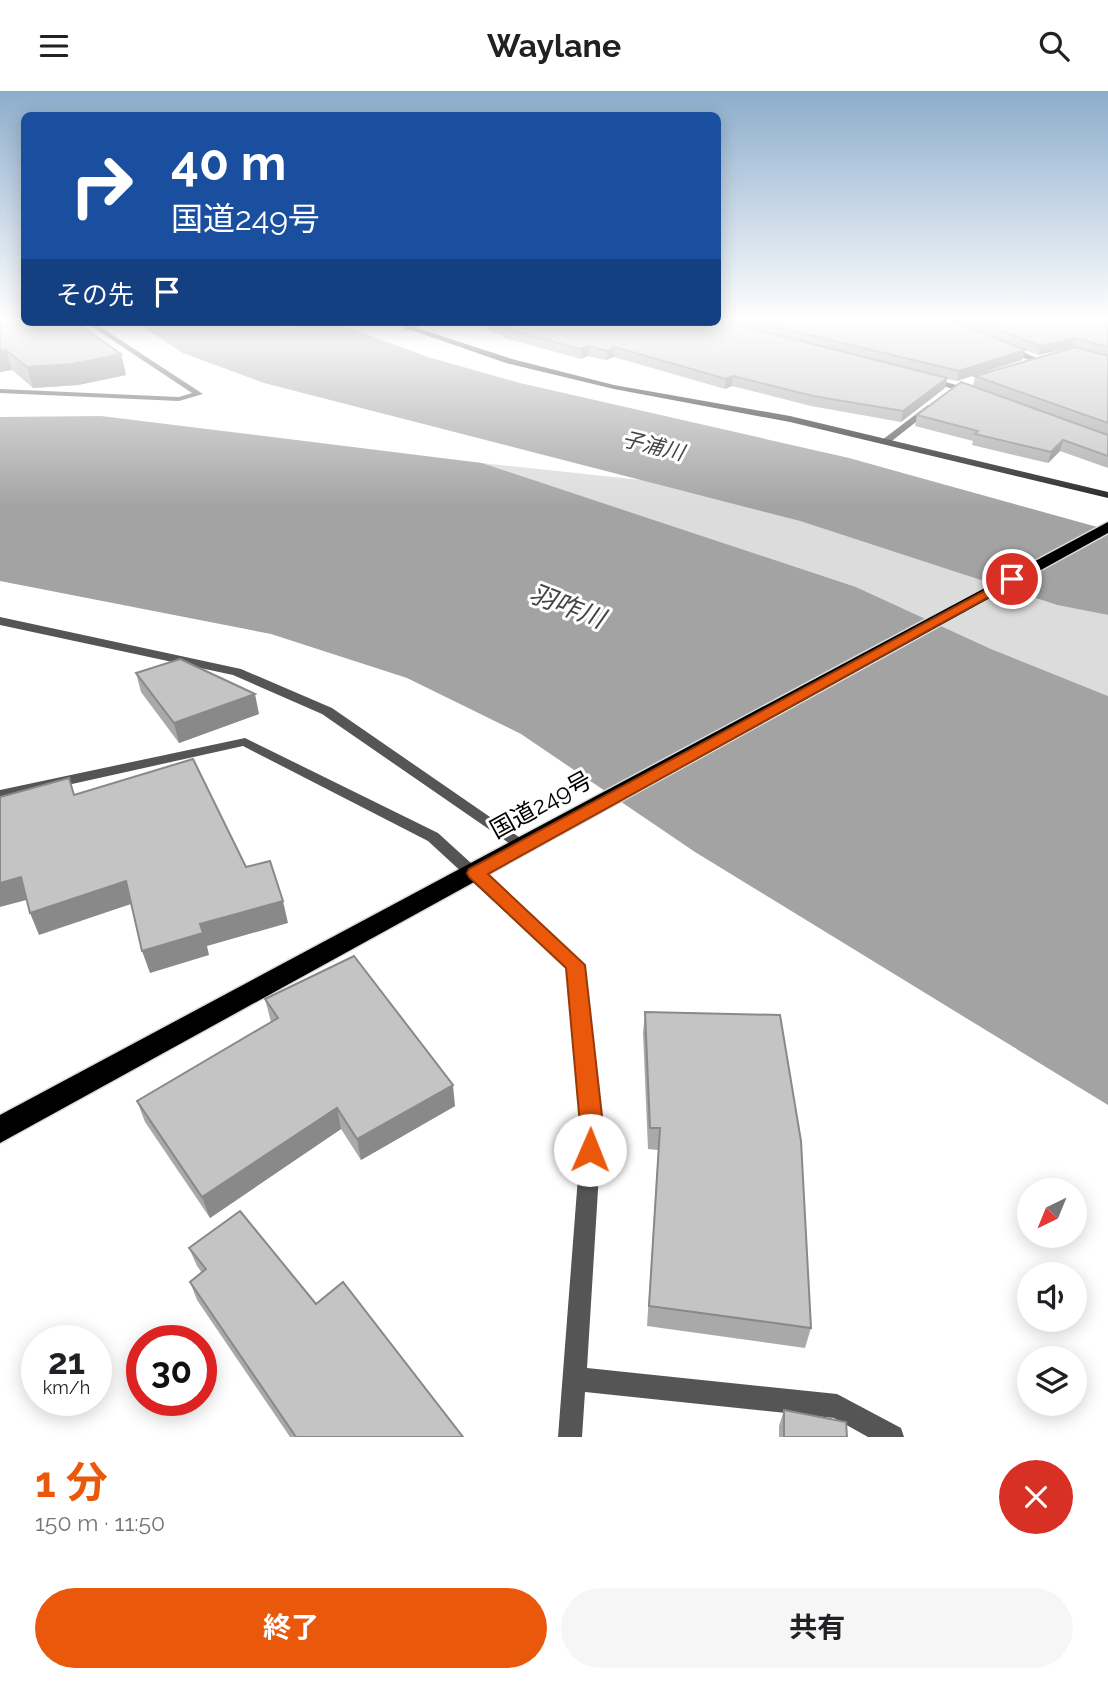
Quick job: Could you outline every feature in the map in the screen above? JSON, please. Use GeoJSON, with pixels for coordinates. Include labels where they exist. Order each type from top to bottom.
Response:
{"type":"FeatureCollection","features":[{"type":"Feature","properties":{"kind":"highway","name":"国道249号"},"geometry":{"type":"LineString","coordinates":[[0,1130],[1108,527]]}},
{"type":"Feature","properties":{"kind":"street"},"geometry":{"type":"LineString","coordinates":[[0,391],[179,399],[200,394],[179,381]]}},
{"type":"Feature","properties":{"kind":"street"},"geometry":{"type":"LineString","coordinates":[[589,381],[790,419],[1108,495]]}},
{"type":"Feature","properties":{"kind":"street"},"geometry":{"type":"LineString","coordinates":[[937,381],[983,396]]}},
{"type":"Feature","properties":{"kind":"street"},"geometry":{"type":"LineString","coordinates":[[947,394],[957,386],[969,383]]}},
{"type":"Feature","properties":{"kind":"street"},"geometry":{"type":"LineString","coordinates":[[885,442],[937,402]]}},
{"type":"Feature","properties":{"kind":"street"},"geometry":{"type":"LineString","coordinates":[[0,621],[250,677],[327,711],[524,846]]}},
{"type":"Feature","properties":{"kind":"street"},"geometry":{"type":"LineString","coordinates":[[0,795],[245,742],[433,837],[575,965],[592,1125],[570,1437]]}},
{"type":"Feature","properties":{"kind":"street"},"geometry":{"type":"LineString","coordinates":[[574,1379],[836,1406],[892,1437]]}},
{"type":"Feature","properties":{"kind":"shaded area"},"geometry":{"type":"Polygon","coordinates":[[[482,463],[651,481],[800,521],[1057,605],[1108,615],[1108,696],[991,649],[856,587],[482,463]]]}},
{"type":"Feature","properties":{"kind":"water","name":"子浦川"},"geometry":{"type":"Polygon","coordinates":[[[258,381],[512,381],[849,458],[1108,530],[1108,615],[1057,605],[800,521],[258,381]]]}},
{"type":"Feature","properties":{"kind":"water","name":"羽咋川"},"geometry":{"type":"Polygon","coordinates":[[[101,416],[482,463],[856,587],[991,649],[1108,696],[1108,1105],[695,852],[521,734],[407,678],[271,634],[0,581],[0,417],[101,416]]]}},
{"type":"Feature","properties":{"kind":"building"},"geometry":{"type":"Polygon","coordinates":[[[752,381],[943,381],[903,411],[813,396],[752,381]]]}},
{"type":"Feature","properties":{"kind":"building"},"geometry":{"type":"Polygon","coordinates":[[[989,381],[1108,381],[1108,423],[989,381]]]}},
{"type":"Feature","properties":{"kind":"building"},"geometry":{"type":"Polygon","coordinates":[[[961,382],[1108,435],[1108,456],[1063,440],[1051,452],[975,434],[978,431],[917,415],[961,382]]]}},
{"type":"Feature","properties":{"kind":"building"},"geometry":{"type":"Polygon","coordinates":[[[180,659],[255,694],[174,723],[136,673],[180,659]]]}},
{"type":"Feature","properties":{"kind":"building"},"geometry":{"type":"Polygon","coordinates":[[[193,759],[246,867],[270,861],[283,901],[200,924],[203,933],[142,951],[126,881],[30,913],[21,877],[0,883],[0,797],[69,778],[74,795],[193,759]]]}},
{"type":"Feature","properties":{"kind":"building"},"geometry":{"type":"Polygon","coordinates":[[[354,956],[453,1085],[357,1139],[337,1108],[202,1197],[137,1101],[278,1018],[265,999],[354,956]]]}},
{"type":"Feature","properties":{"kind":"building"},"geometry":{"type":"Polygon","coordinates":[[[645,1012],[780,1015],[801,1141],[811,1328],[649,1306],[660,1128],[650,1128],[645,1012]]]}},
{"type":"Feature","properties":{"kind":"building"},"geometry":{"type":"Polygon","coordinates":[[[240,1211],[316,1304],[343,1282],[463,1437],[296,1437],[190,1282],[206,1269],[189,1248],[240,1211]]]}},
{"type":"Feature","properties":{"kind":"building"},"geometry":{"type":"Polygon","coordinates":[[[784,1410],[846,1422],[847,1437],[784,1437],[784,1410]]]}},
{"type":"Feature","properties":{"kind":"route"},"geometry":{"type":"LineString","coordinates":[[590,1150],[592,1125],[575,965],[475,873],[1012,579]]}}]}
